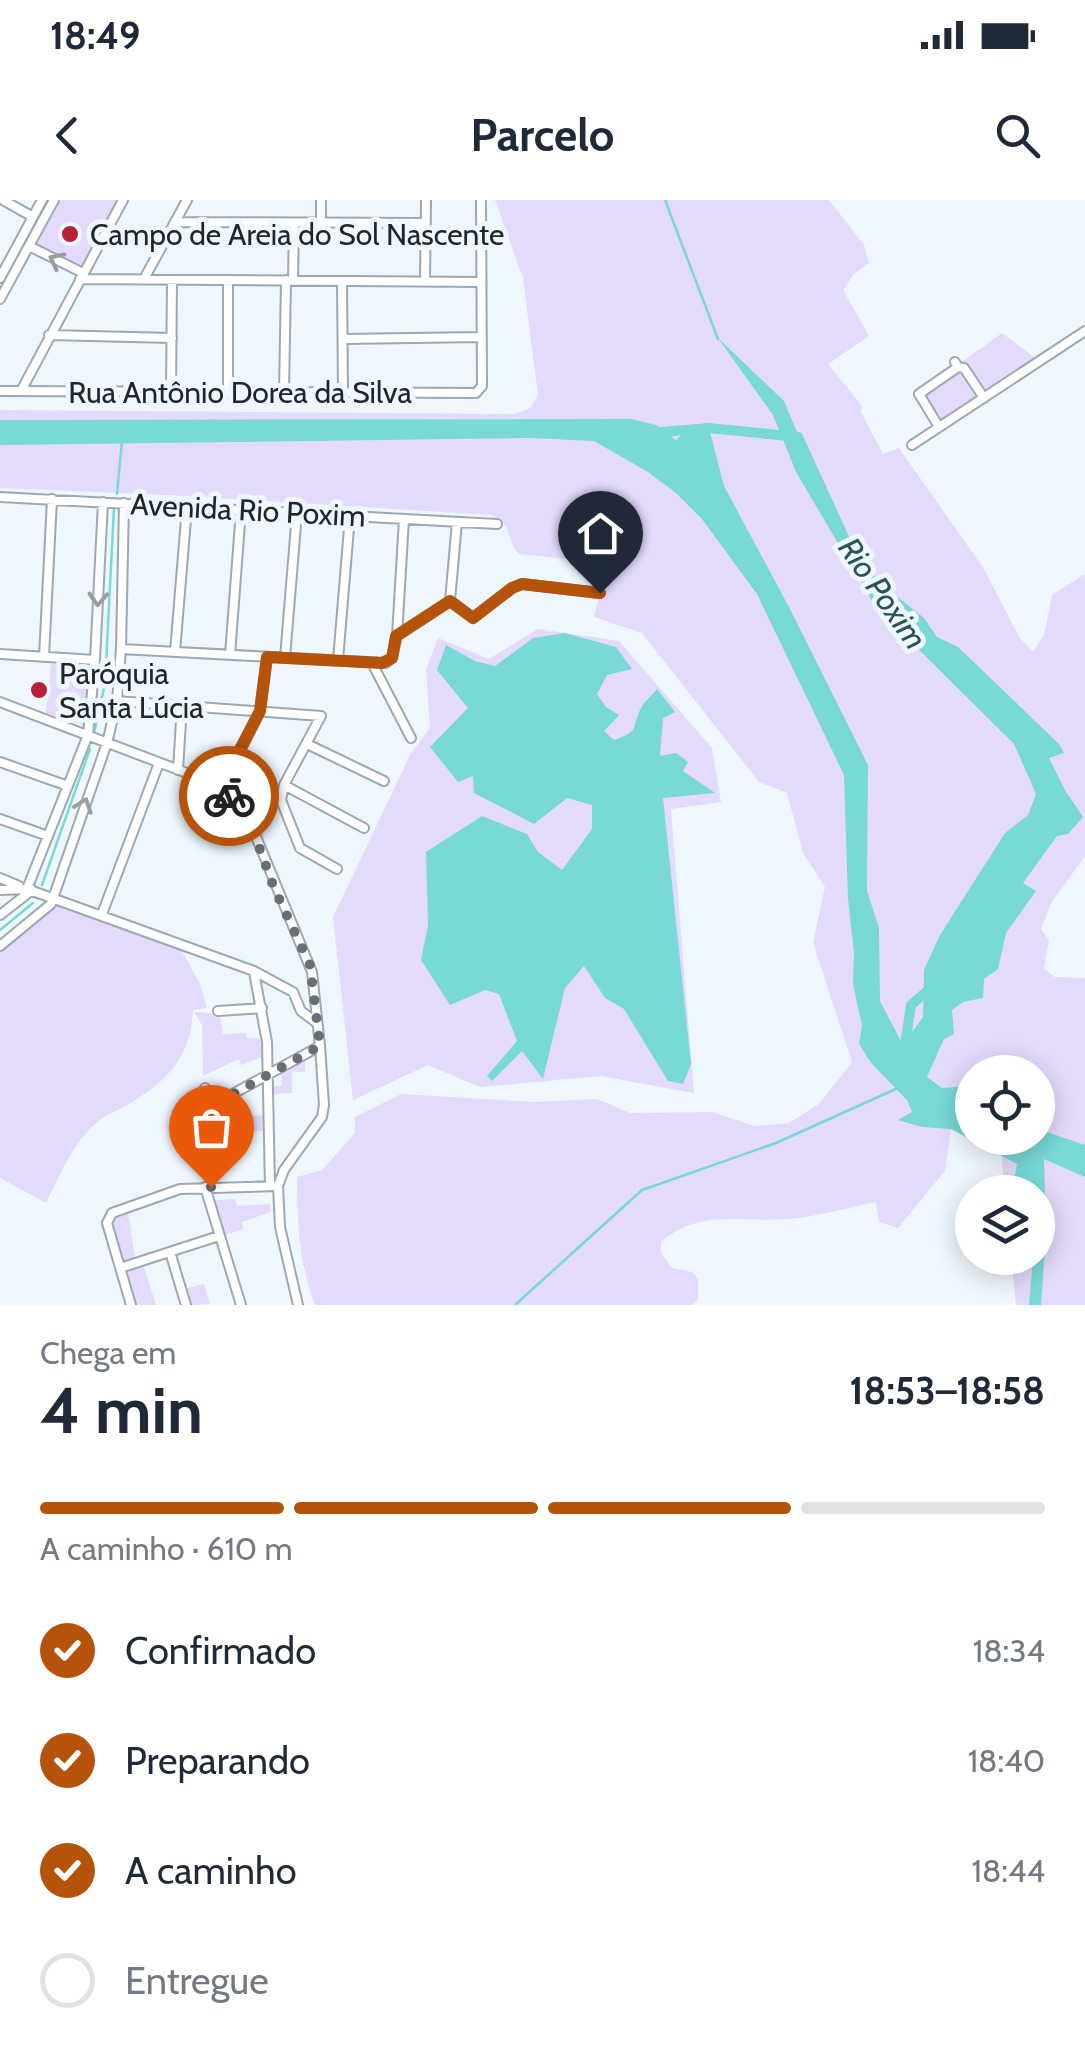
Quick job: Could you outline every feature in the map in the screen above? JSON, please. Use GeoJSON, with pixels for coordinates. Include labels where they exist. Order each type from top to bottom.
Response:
{"type":"FeatureCollection","features":[{"type":"Feature","properties":{"kind":"street"},"geometry":{"type":"LineString","coordinates":[[2,200],[35,221]]}},
{"type":"Feature","properties":{"kind":"street"},"geometry":{"type":"LineString","coordinates":[[0,299],[28,246],[42,200]]}},
{"type":"Feature","properties":{"kind":"street"},"geometry":{"type":"LineString","coordinates":[[0,278],[35,221],[54,200]]}},
{"type":"Feature","properties":{"kind":"street"},"geometry":{"type":"LineString","coordinates":[[21,391],[123,200]]}},
{"type":"Feature","properties":{"kind":"street"},"geometry":{"type":"LineString","coordinates":[[144,279],[187,200]]}},
{"type":"Feature","properties":{"kind":"street"},"geometry":{"type":"LineString","coordinates":[[321,223],[322,200]]}},
{"type":"Feature","properties":{"kind":"street"},"geometry":{"type":"LineString","coordinates":[[425,281],[426,200]]}},
{"type":"Feature","properties":{"kind":"street"},"geometry":{"type":"LineString","coordinates":[[343,338],[481,337],[481,200]]}},
{"type":"Feature","properties":{"kind":"street"},"geometry":{"type":"LineString","coordinates":[[176,222],[425,223]]}},
{"type":"Feature","properties":{"kind":"street"},"geometry":{"type":"LineString","coordinates":[[284,392],[294,224]]}},
{"type":"Feature","properties":{"kind":"street"},"geometry":{"type":"LineString","coordinates":[[28,246],[82,276],[480,282]]}},
{"type":"Feature","properties":{"kind":"street"},"geometry":{"type":"LineString","coordinates":[[172,280],[172,392]]}},
{"type":"Feature","properties":{"kind":"street"},"geometry":{"type":"LineString","coordinates":[[228,280],[228,393]]}},
{"type":"Feature","properties":{"kind":"street"},"geometry":{"type":"LineString","coordinates":[[342,280],[343,394]]}},
{"type":"Feature","properties":{"kind":"street"},"geometry":{"type":"LineString","coordinates":[[912,444],[1085,331]]}},
{"type":"Feature","properties":{"kind":"street"},"geometry":{"type":"LineString","coordinates":[[49,335],[172,338]]}},
{"type":"Feature","properties":{"kind":"street","name":"Rua Antônio Dorea da Silva"},"geometry":{"type":"LineString","coordinates":[[0,391],[473,394],[482,386],[481,337]]}},
{"type":"Feature","properties":{"kind":"street"},"geometry":{"type":"LineString","coordinates":[[939,427],[919,394],[956,365],[964,368],[984,398]]}},
{"type":"Feature","properties":{"kind":"street","name":"Avenida Rio Poxim"},"geometry":{"type":"LineString","coordinates":[[0,497],[497,524]]}},
{"type":"Feature","properties":{"kind":"street"},"geometry":{"type":"LineString","coordinates":[[44,657],[52,499]]}},
{"type":"Feature","properties":{"kind":"street"},"geometry":{"type":"LineString","coordinates":[[0,915],[28,889],[88,735],[103,502]]}},
{"type":"Feature","properties":{"kind":"street"},"geometry":{"type":"LineString","coordinates":[[0,946],[52,904],[107,743],[117,701],[122,649],[124,503]]}},
{"type":"Feature","properties":{"kind":"street"},"geometry":{"type":"LineString","coordinates":[[175,652],[187,507]]}},
{"type":"Feature","properties":{"kind":"street"},"geometry":{"type":"LineString","coordinates":[[230,655],[241,510]]}},
{"type":"Feature","properties":{"kind":"street"},"geometry":{"type":"LineString","coordinates":[[285,658],[297,513]]}},
{"type":"Feature","properties":{"kind":"street"},"geometry":{"type":"LineString","coordinates":[[338,660],[350,516]]}},
{"type":"Feature","properties":{"kind":"street"},"geometry":{"type":"LineString","coordinates":[[122,649],[390,661],[396,636],[404,519]]}},
{"type":"Feature","properties":{"kind":"street"},"geometry":{"type":"LineString","coordinates":[[450,601],[458,522]]}},
{"type":"Feature","properties":{"kind":"street"},"geometry":{"type":"LineString","coordinates":[[450,601],[473,618],[522,584],[600,593]]}},
{"type":"Feature","properties":{"kind":"street"},"geometry":{"type":"LineString","coordinates":[[396,636],[450,601]]}},
{"type":"Feature","properties":{"kind":"street"},"geometry":{"type":"LineString","coordinates":[[0,654],[95,660]]}},
{"type":"Feature","properties":{"kind":"street"},"geometry":{"type":"LineString","coordinates":[[220,788],[260,711],[267,657]]}},
{"type":"Feature","properties":{"kind":"street"},"geometry":{"type":"LineString","coordinates":[[372,663],[412,738]]}},
{"type":"Feature","properties":{"kind":"street"},"geometry":{"type":"LineString","coordinates":[[117,701],[321,716],[284,785],[283,806],[300,848],[337,869]]}},
{"type":"Feature","properties":{"kind":"street"},"geometry":{"type":"LineString","coordinates":[[0,702],[220,788],[250,822],[312,972],[324,1105],[322,1117],[274,1186]]}},
{"type":"Feature","properties":{"kind":"street"},"geometry":{"type":"LineString","coordinates":[[178,770],[182,704]]}},
{"type":"Feature","properties":{"kind":"street"},"geometry":{"type":"LineString","coordinates":[[307,744],[384,782]]}},
{"type":"Feature","properties":{"kind":"street"},"geometry":{"type":"LineString","coordinates":[[0,762],[68,786]]}},
{"type":"Feature","properties":{"kind":"street"},"geometry":{"type":"LineString","coordinates":[[102,914],[158,762]]}},
{"type":"Feature","properties":{"kind":"street"},"geometry":{"type":"LineString","coordinates":[[284,785],[364,828]]}},
{"type":"Feature","properties":{"kind":"street"},"geometry":{"type":"LineString","coordinates":[[0,819],[48,836]]}},
{"type":"Feature","properties":{"kind":"street"},"geometry":{"type":"LineString","coordinates":[[0,878],[254,971],[288,988],[301,1011],[317,1022]]}},
{"type":"Feature","properties":{"kind":"street"},"geometry":{"type":"LineString","coordinates":[[0,890],[28,889]]}},
{"type":"Feature","properties":{"kind":"street"},"geometry":{"type":"LineString","coordinates":[[254,971],[262,1008],[274,1186],[298,1305]]}},
{"type":"Feature","properties":{"kind":"street"},"geometry":{"type":"LineString","coordinates":[[218,1011],[262,1008]]}},
{"type":"Feature","properties":{"kind":"street"},"geometry":{"type":"LineString","coordinates":[[210,1107],[320,1046]]}},
{"type":"Feature","properties":{"kind":"street"},"geometry":{"type":"LineString","coordinates":[[204,1088],[210,1107],[208,1187],[242,1305]]}},
{"type":"Feature","properties":{"kind":"street"},"geometry":{"type":"LineString","coordinates":[[150,1186],[155,1197]]}},
{"type":"Feature","properties":{"kind":"street"},"geometry":{"type":"LineString","coordinates":[[131,1305],[107,1222],[109,1216],[180,1189],[274,1186]]}},
{"type":"Feature","properties":{"kind":"street"},"geometry":{"type":"LineString","coordinates":[[120,1268],[219,1236]]}},
{"type":"Feature","properties":{"kind":"street"},"geometry":{"type":"LineString","coordinates":[[170,1252],[186,1305]]}},
{"type":"Feature","properties":{"kind":"shaded area"},"geometry":{"type":"Polygon","coordinates":[[[57,200],[118,200],[82,269],[33,246],[57,200]]]}},
{"type":"Feature","properties":{"kind":"shaded area"},"geometry":{"type":"Polygon","coordinates":[[[495,200],[829,200],[864,245],[869,263],[853,275],[843,290],[869,336],[828,364],[862,406],[861,412],[883,454],[899,448],[984,569],[1019,637],[1033,652],[1044,635],[1052,595],[1085,574],[1085,856],[1052,902],[1041,929],[1049,940],[1044,969],[1055,977],[1085,978],[1085,1305],[1016,1305],[1013,1275],[1055,1275],[1055,1175],[1003,1175],[1002,1155],[1055,1155],[1055,1055],[955,1055],[955,1123],[952,1122],[945,1171],[898,1228],[879,1222],[876,1202],[790,1219],[722,1219],[691,1225],[661,1242],[661,1253],[672,1268],[692,1272],[698,1279],[698,1300],[691,1305],[315,1305],[300,1242],[297,1177],[322,1170],[355,1133],[355,1117],[401,1094],[533,1102],[597,1099],[630,1113],[712,1112],[755,1126],[789,1123],[819,1104],[852,1062],[813,943],[825,887],[803,853],[787,793],[759,782],[642,633],[594,617],[607,563],[519,554],[503,523],[491,515],[0,488],[0,410],[515,414],[530,408],[538,395],[523,278],[495,200]]]}},
{"type":"Feature","properties":{"kind":"shaded area"},"geometry":{"type":"Polygon","coordinates":[[[1002,333],[1037,359],[984,394],[963,361],[1002,333]]]}},
{"type":"Feature","properties":{"kind":"shaded area"},"geometry":{"type":"Polygon","coordinates":[[[959,371],[977,399],[940,422],[923,396],[959,371]]]}},
{"type":"Feature","properties":{"kind":"shaded area"},"geometry":{"type":"Polygon","coordinates":[[[538,629],[619,641],[712,748],[721,802],[671,809],[694,1093],[601,1076],[480,1087],[428,1065],[353,1100],[333,917],[411,753],[430,728],[426,670],[438,638],[489,659],[538,629]]]}},
{"type":"Feature","properties":{"kind":"shaded area"},"geometry":{"type":"Polygon","coordinates":[[[51,664],[91,665],[83,725],[46,713],[51,664]]]}},
{"type":"Feature","properties":{"kind":"shaded area"},"geometry":{"type":"Polygon","coordinates":[[[59,904],[182,951],[200,984],[207,1008],[193,1010],[184,1051],[170,1072],[149,1091],[101,1119],[80,1141],[46,1203],[0,1178],[0,948],[59,904]]]}},
{"type":"Feature","properties":{"kind":"shaded area"},"geometry":{"type":"Polygon","coordinates":[[[194,1012],[220,1014],[223,1034],[246,1033],[247,1038],[260,1039],[262,1057],[241,1065],[239,1059],[203,1076],[202,1025],[194,1012]]]}},
{"type":"Feature","properties":{"kind":"shaded area"},"geometry":{"type":"Polygon","coordinates":[[[305,1060],[305,1072],[292,1072],[292,1093],[272,1094],[272,1086],[282,1086],[281,1073],[305,1060]]]}},
{"type":"Feature","properties":{"kind":"shaded area"},"geometry":{"type":"Polygon","coordinates":[[[267,1115],[268,1131],[241,1131],[241,1117],[267,1115]]]}},
{"type":"Feature","properties":{"kind":"shaded area"},"geometry":{"type":"Polygon","coordinates":[[[241,1131],[242,1147],[215,1147],[215,1133],[241,1131]]]}},
{"type":"Feature","properties":{"kind":"shaded area"},"geometry":{"type":"Polygon","coordinates":[[[235,1199],[237,1206],[270,1204],[271,1212],[242,1222],[243,1229],[224,1235],[213,1200],[235,1199]]]}},
{"type":"Feature","properties":{"kind":"shaded area"},"geometry":{"type":"Polygon","coordinates":[[[128,1213],[135,1257],[122,1261],[112,1218],[128,1213]]]}},
{"type":"Feature","properties":{"kind":"shaded area"},"geometry":{"type":"Polygon","coordinates":[[[143,1264],[156,1305],[134,1305],[122,1270],[143,1264]]]}},
{"type":"Feature","properties":{"kind":"shaded area"},"geometry":{"type":"Polygon","coordinates":[[[204,1284],[210,1304],[188,1305],[184,1289],[204,1284]]]}},
{"type":"Feature","properties":{"kind":"water","name":"Rio Poxim"},"geometry":{"type":"Polygon","coordinates":[[[718,338],[784,401],[845,546],[924,618],[937,637],[958,647],[1059,744],[1064,753],[1049,758],[1083,817],[1068,834],[1057,836],[1023,883],[1036,891],[1006,933],[998,969],[984,979],[983,998],[963,1002],[952,1010],[954,1034],[944,1039],[927,1077],[942,1088],[955,1087],[955,1131],[898,1120],[912,1112],[907,1100],[872,1064],[859,1044],[862,1026],[853,984],[844,775],[757,594],[702,519],[648,472],[594,441],[531,438],[0,445],[0,420],[631,419],[656,425],[676,440],[687,430],[709,428],[724,486],[868,765],[867,891],[879,928],[880,1001],[903,1045],[923,1017],[924,970],[940,935],[1005,833],[1028,815],[1036,794],[1014,744],[875,606],[796,472],[773,415],[718,338]]]}},
{"type":"Feature","properties":{"kind":"water"},"geometry":{"type":"Polygon","coordinates":[[[565,633],[616,647],[632,669],[607,675],[597,694],[606,707],[619,715],[604,731],[614,740],[631,732],[641,707],[657,689],[675,712],[663,718],[660,756],[676,753],[688,762],[683,771],[715,793],[663,798],[691,1064],[683,1084],[668,1081],[624,1009],[605,998],[584,966],[565,988],[543,1079],[522,1051],[492,1081],[487,1076],[517,1041],[499,994],[485,990],[450,1005],[421,960],[428,925],[426,852],[482,816],[527,834],[538,852],[562,870],[592,829],[592,805],[567,798],[534,824],[474,793],[473,776],[458,782],[430,747],[468,708],[437,670],[446,645],[475,661],[495,666],[533,638],[565,633]]]}},
{"type":"Feature","properties":{"kind":"water","name":"Rio Poxim"},"geometry":{"type":"Polygon","coordinates":[[[1055,1135],[1085,1145],[1085,1177],[1044,1159],[1044,1175],[1015,1175],[1017,1164],[1000,1155],[1055,1155],[1055,1135]]]}},
{"type":"Feature","properties":{"kind":"water","name":"Rio Poxim"},"geometry":{"type":"Polygon","coordinates":[[[1032,1275],[1043,1275],[1041,1305],[1029,1305],[1032,1275]]]}},
{"type":"Feature","properties":{"kind":"waterway"},"geometry":{"type":"LineString","coordinates":[[665,200],[718,339]]}},
{"type":"Feature","properties":{"kind":"waterway","name":"Rio Poxim"},"geometry":{"type":"LineString","coordinates":[[651,433],[709,428],[798,437],[852,555]]}},
{"type":"Feature","properties":{"kind":"waterway"},"geometry":{"type":"LineString","coordinates":[[117,494],[122,441]]}},
{"type":"Feature","properties":{"kind":"waterway"},"geometry":{"type":"LineString","coordinates":[[94,733],[105,684],[114,508]]}},
{"type":"Feature","properties":{"kind":"waterway"},"geometry":{"type":"LineString","coordinates":[[42,885],[90,749]]}},
{"type":"Feature","properties":{"kind":"waterway"},"geometry":{"type":"LineString","coordinates":[[0,930],[33,903]]}},
{"type":"Feature","properties":{"kind":"waterway","name":"Rio Poxim"},"geometry":{"type":"LineString","coordinates":[[903,1058],[911,1005],[933,986]]}},
{"type":"Feature","properties":{"kind":"waterway"},"geometry":{"type":"LineString","coordinates":[[515,1305],[642,1190],[776,1143],[898,1088]]}},
{"type":"Feature","properties":{"kind":"way so far"},"geometry":{"type":"LineString","coordinates":[[211,1187],[210,1107],[320,1046],[310,965],[274,888],[250,822],[229,796]]}},
{"type":"Feature","properties":{"kind":"place","name":"Campo de Areia do Sol Nascente"},"geometry":{"type":"Point","coordinates":[70,234]}},
{"type":"Feature","properties":{"kind":"place","name":"Paróquia Santa Lúcia"},"geometry":{"type":"Point","coordinates":[39,690]}},
{"type":"Feature","properties":{"kind":"route"},"geometry":{"type":"LineString","coordinates":[[229,796],[220,788],[260,711],[267,657],[382,663],[392,658],[396,636],[450,601],[473,618],[522,584],[600,593]]}}]}
